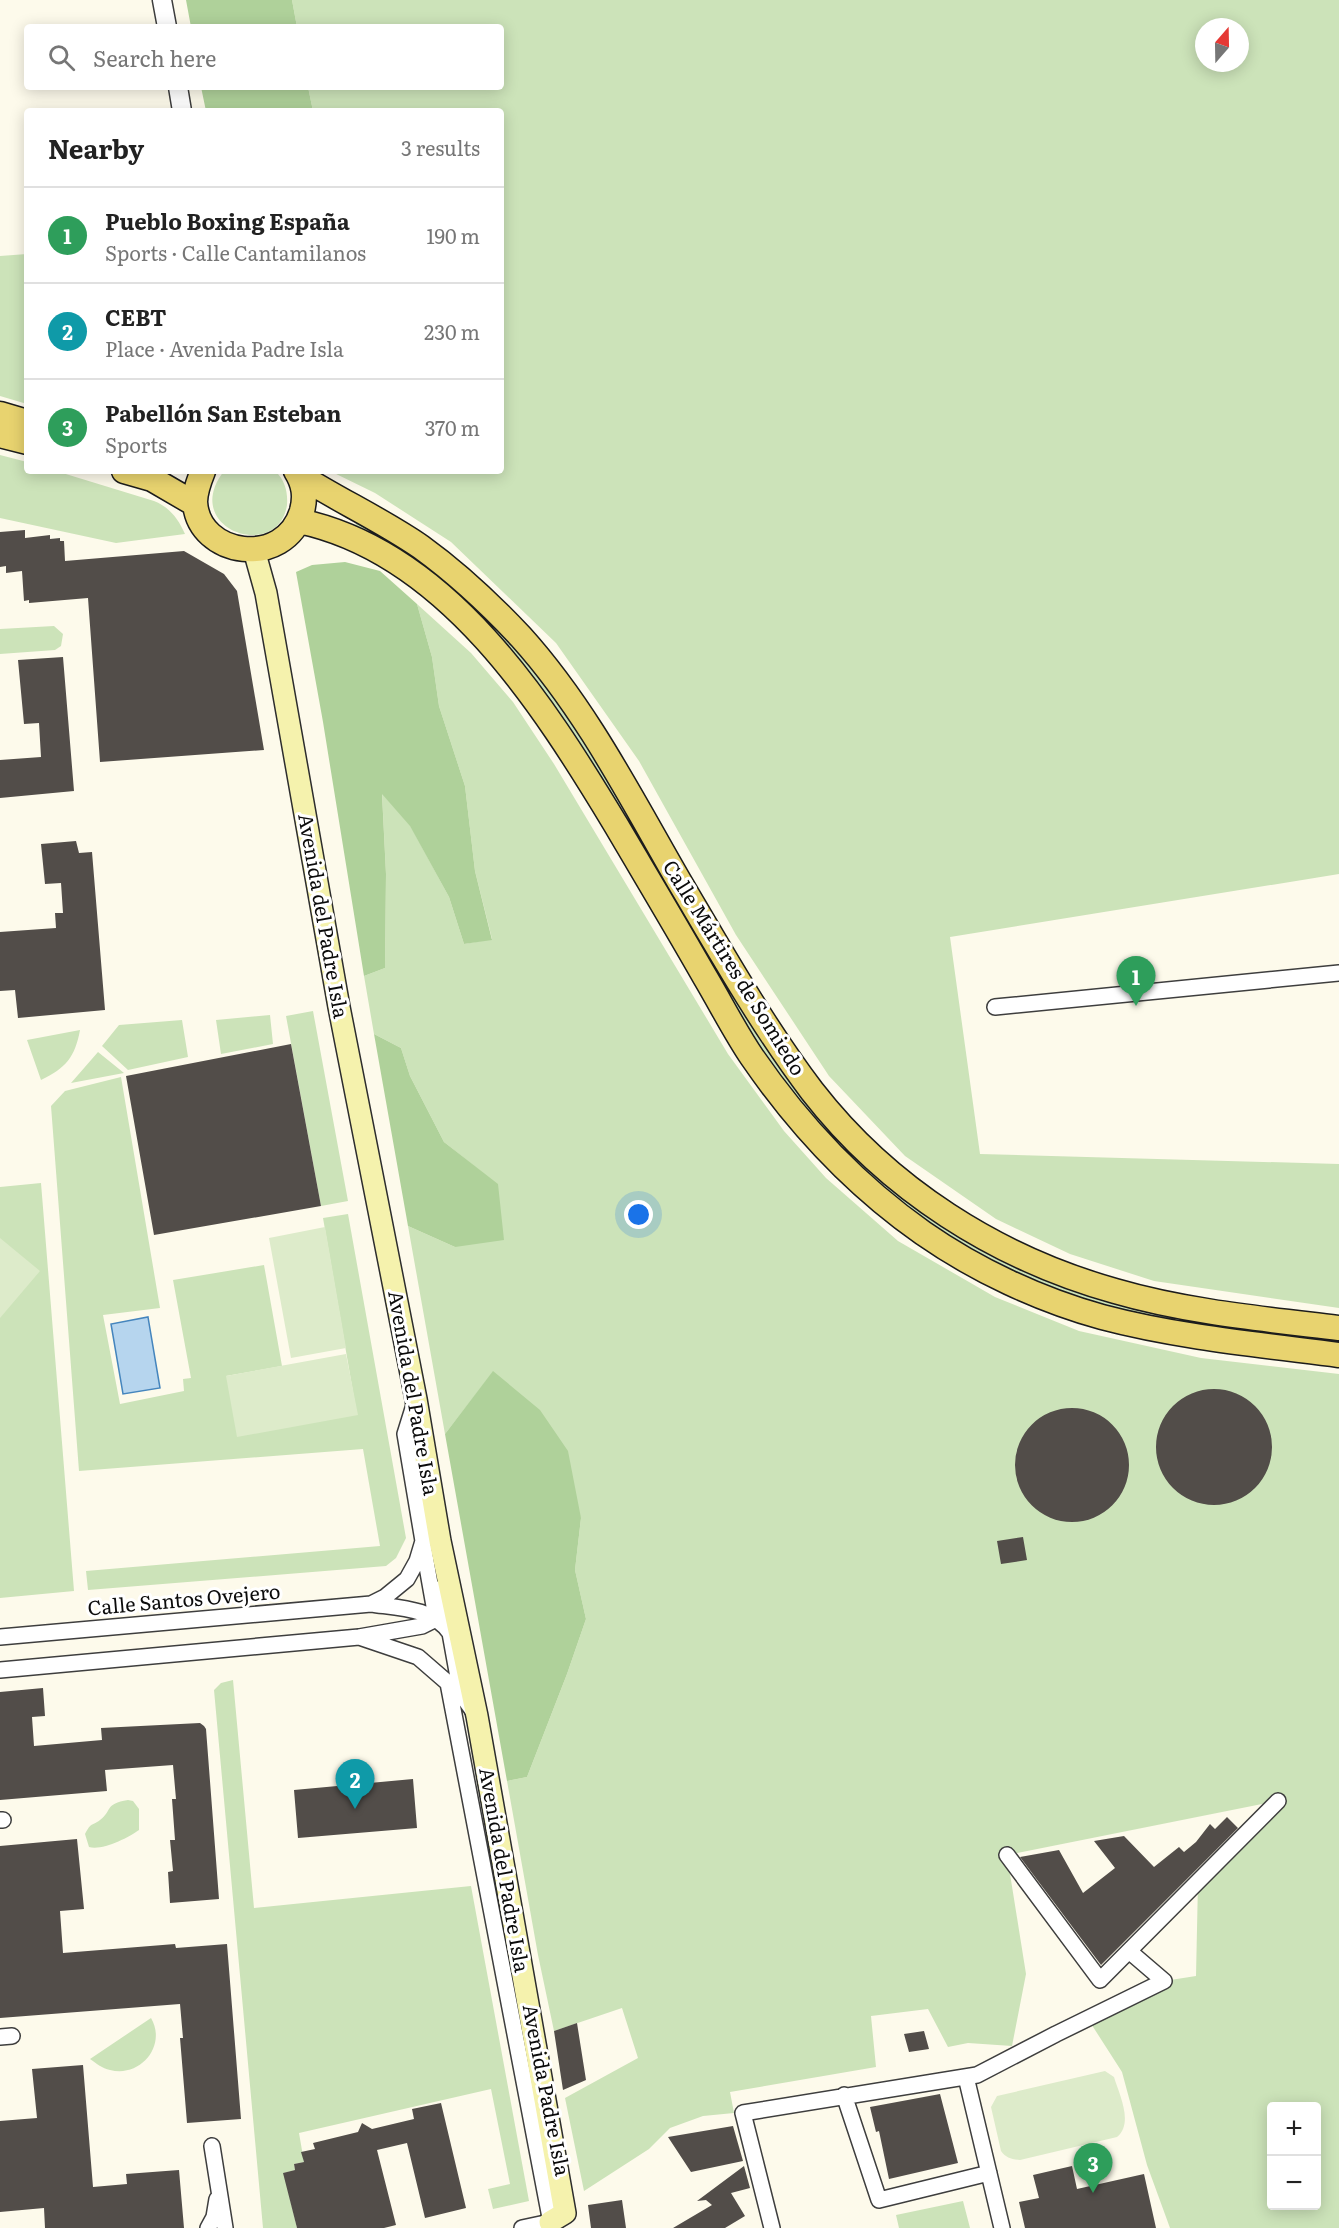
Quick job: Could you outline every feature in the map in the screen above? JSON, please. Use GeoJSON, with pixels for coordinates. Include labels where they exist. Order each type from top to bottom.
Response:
{"type":"FeatureCollection","features":[{"type":"Feature","properties":{"kind":"main road"},"geometry":{"type":"LineString","coordinates":[[0,414],[24,421]]}},
{"type":"Feature","properties":{"kind":"main road"},"geometry":{"type":"LineString","coordinates":[[0,435],[24,441]]}},
{"type":"Feature","properties":{"kind":"main road"},"geometry":{"type":"LineString","coordinates":[[134,474],[152,479],[195,504]]}},
{"type":"Feature","properties":{"kind":"main road"},"geometry":{"type":"LineString","coordinates":[[202,474],[197,486],[195,504],[200,520],[210,534],[222,543],[246,550],[270,546],[281,541],[299,521],[304,502],[304,491],[297,474]]}},
{"type":"Feature","properties":{"kind":"main road","name":"Calle Mártires de Somiedo"},"geometry":{"type":"LineString","coordinates":[[299,474],[421,548],[458,577],[522,639],[549,672],[587,726],[771,1034],[814,1094],[863,1147],[897,1179],[974,1233],[1048,1269],[1082,1281],[1118,1293],[1198,1308],[1339,1328]]}},
{"type":"Feature","properties":{"kind":"main road","name":"Calle Mártires de Somiedo"},"geometry":{"type":"LineString","coordinates":[[299,521],[342,533],[399,564],[437,593],[491,643],[536,700],[591,784],[750,1055],[796,1117],[872,1193],[923,1233],[962,1258],[1022,1287],[1101,1317],[1243,1343],[1339,1355]]}},
{"type":"Feature","properties":{"kind":"main road","name":"Avenida del Padre Isla"},"geometry":{"type":"LineString","coordinates":[[254,550],[266,593],[339,1007],[416,1399],[432,1541],[477,1716],[565,2213],[551,2225]]}},
{"type":"Feature","properties":{"kind":"street"},"geometry":{"type":"LineString","coordinates":[[162,0],[166,24]]}},
{"type":"Feature","properties":{"kind":"street"},"geometry":{"type":"LineString","coordinates":[[178,90],[182,108]]}},
{"type":"Feature","properties":{"kind":"street"},"geometry":{"type":"LineString","coordinates":[[994,1007],[1339,973]]}},
{"type":"Feature","properties":{"kind":"street"},"geometry":{"type":"LineString","coordinates":[[0,1670],[359,1637],[422,1626],[436,1619],[444,1606],[432,1541]]}},
{"type":"Feature","properties":{"kind":"street","name":"Calle Santos Ovejero"},"geometry":{"type":"LineString","coordinates":[[371,1604],[385,1597],[407,1579],[432,1541]]}},
{"type":"Feature","properties":{"kind":"street","name":"Calle Santos Ovejero"},"geometry":{"type":"LineString","coordinates":[[0,1637],[371,1604],[424,1613],[436,1619]]}},
{"type":"Feature","properties":{"kind":"street"},"geometry":{"type":"LineString","coordinates":[[436,1619],[450,1633],[461,1694],[477,1716]]}},
{"type":"Feature","properties":{"kind":"street","name":"Avenida Padre Isla"},"geometry":{"type":"LineString","coordinates":[[436,1619],[444,1679],[551,2225]]}},
{"type":"Feature","properties":{"kind":"street"},"geometry":{"type":"LineString","coordinates":[[359,1637],[418,1657],[444,1679]]}},
{"type":"Feature","properties":{"kind":"street"},"geometry":{"type":"LineString","coordinates":[[1007,1855],[1100,1980],[1278,1801]]}},
{"type":"Feature","properties":{"kind":"street"},"geometry":{"type":"LineString","coordinates":[[766,2225],[743,2113],[978,2075],[1164,1981],[1129,1951]]}},
{"type":"Feature","properties":{"kind":"street"},"geometry":{"type":"LineString","coordinates":[[966,2077],[1002,2228]]}},
{"type":"Feature","properties":{"kind":"street"},"geometry":{"type":"LineString","coordinates":[[844,2096],[879,2200],[989,2173]]}},
{"type":"Feature","properties":{"kind":"street"},"geometry":{"type":"LineString","coordinates":[[212,2146],[225,2228]]}},
{"type":"Feature","properties":{"kind":"street"},"geometry":{"type":"LineString","coordinates":[[208,2228],[214,2217],[219,2191]]}},
{"type":"Feature","properties":{"kind":"street"},"geometry":{"type":"LineString","coordinates":[[522,2228],[551,2225]]}},
{"type":"Feature","properties":{"kind":"green space"},"geometry":{"type":"Polygon","coordinates":[[[186,0],[292,0],[296,24],[190,24],[186,0]]]}},
{"type":"Feature","properties":{"kind":"green space"},"geometry":{"type":"Polygon","coordinates":[[[292,0],[1339,0],[1339,874],[950,937],[980,1154],[1339,1164],[1339,1308],[1154,1281],[1070,1254],[996,1219],[905,1156],[829,1076],[736,935],[639,761],[556,643],[451,542],[375,493],[336,474],[504,474],[504,108],[312,108],[309,90],[504,90],[504,24],[296,24],[292,0]]]}},
{"type":"Feature","properties":{"kind":"green space"},"geometry":{"type":"Polygon","coordinates":[[[202,90],[309,90],[312,108],[205,108],[202,90]]]}},
{"type":"Feature","properties":{"kind":"green space"},"geometry":{"type":"Polygon","coordinates":[[[24,254],[24,403],[0,396],[0,256],[24,254]]]}},
{"type":"Feature","properties":{"kind":"green space"},"geometry":{"type":"Polygon","coordinates":[[[0,455],[24,461],[24,474],[66,474],[154,501],[173,514],[185,534],[116,543],[0,518],[0,455]]]}},
{"type":"Feature","properties":{"kind":"green space"},"geometry":{"type":"Polygon","coordinates":[[[222,474],[277,474],[285,486],[287,505],[280,523],[267,532],[251,535],[235,532],[222,523],[214,509],[213,491],[222,474]]]}},
{"type":"Feature","properties":{"kind":"green space"},"geometry":{"type":"Polygon","coordinates":[[[357,520],[429,566],[500,630],[534,669],[562,707],[616,792],[778,1063],[966,1240],[1007,1263],[1055,1283],[1339,1337],[1339,1343],[1178,1322],[1120,1310],[1076,1297],[1029,1280],[962,1246],[905,1207],[832,1141],[759,1048],[609,795],[398,550],[355,526],[357,520]]]}},
{"type":"Feature","properties":{"kind":"green space"},"geometry":{"type":"Polygon","coordinates":[[[345,562],[380,571],[417,604],[432,657],[439,706],[465,786],[475,871],[492,940],[464,944],[449,897],[410,826],[382,794],[386,874],[385,968],[364,976],[296,572],[312,565],[345,562]]]}},
{"type":"Feature","properties":{"kind":"green space"},"geometry":{"type":"Polygon","coordinates":[[[417,604],[471,653],[513,702],[554,764],[728,1054],[784,1131],[826,1178],[898,1241],[995,1297],[1079,1331],[1201,1358],[1339,1374],[1339,2228],[1170,2228],[1147,2165],[1122,2072],[1088,2019],[1164,1981],[1196,1976],[1198,1882],[1277,1801],[1007,1855],[1026,1974],[1012,2046],[968,2043],[948,2047],[928,2009],[871,2016],[876,2067],[730,2092],[734,2113],[703,2116],[670,2128],[649,2149],[584,2191],[565,2098],[638,2058],[622,2008],[554,2031],[507,1781],[527,1777],[586,1619],[575,1570],[581,1518],[493,1372],[445,1434],[408,1226],[455,1247],[498,1185],[444,1142],[410,1076],[401,1048],[374,1034],[364,976],[385,968],[386,874],[382,793],[410,825],[449,897],[464,944],[492,939],[475,871],[465,786],[439,706],[432,657],[417,604]]]}},
{"type":"Feature","properties":{"kind":"green space"},"geometry":{"type":"Polygon","coordinates":[[[54,626],[63,634],[61,646],[55,650],[0,654],[0,629],[54,626]]]}},
{"type":"Feature","properties":{"kind":"green space"},"geometry":{"type":"Polygon","coordinates":[[[313,1011],[348,1201],[321,1206],[286,1016],[313,1011]]]}},
{"type":"Feature","properties":{"kind":"green space"},"geometry":{"type":"Polygon","coordinates":[[[270,1015],[273,1044],[221,1054],[216,1020],[270,1015]]]}},
{"type":"Feature","properties":{"kind":"green space"},"geometry":{"type":"Polygon","coordinates":[[[182,1020],[188,1057],[128,1070],[102,1046],[119,1025],[182,1020]]]}},
{"type":"Feature","properties":{"kind":"green space"},"geometry":{"type":"Polygon","coordinates":[[[80,1030],[75,1048],[68,1061],[57,1071],[41,1080],[27,1040],[80,1030]]]}},
{"type":"Feature","properties":{"kind":"green space"},"geometry":{"type":"Polygon","coordinates":[[[374,1034],[401,1048],[410,1076],[444,1142],[498,1184],[504,1240],[455,1247],[408,1226],[374,1034]]]}},
{"type":"Feature","properties":{"kind":"green space"},"geometry":{"type":"Polygon","coordinates":[[[98,1052],[124,1073],[71,1083],[98,1052]]]}},
{"type":"Feature","properties":{"kind":"green space"},"geometry":{"type":"Polygon","coordinates":[[[121,1077],[160,1308],[103,1315],[120,1404],[184,1391],[183,1379],[191,1378],[173,1280],[264,1265],[282,1366],[226,1376],[357,1415],[323,1218],[348,1214],[406,1538],[396,1558],[386,1566],[88,1590],[86,1571],[380,1546],[363,1449],[79,1471],[51,1106],[65,1091],[121,1077]]]}},
{"type":"Feature","properties":{"kind":"green space"},"geometry":{"type":"Polygon","coordinates":[[[41,1183],[74,1591],[0,1598],[0,1187],[41,1183]]]}},
{"type":"Feature","properties":{"kind":"green space"},"geometry":{"type":"Polygon","coordinates":[[[325,1227],[346,1348],[291,1358],[269,1238],[325,1227]]]}},
{"type":"Feature","properties":{"kind":"green space"},"geometry":{"type":"Polygon","coordinates":[[[0,1238],[40,1271],[0,1318],[0,1238]]]}},
{"type":"Feature","properties":{"kind":"green space"},"geometry":{"type":"Polygon","coordinates":[[[346,1354],[358,1415],[237,1437],[226,1376],[346,1354]]]}},
{"type":"Feature","properties":{"kind":"green space"},"geometry":{"type":"Polygon","coordinates":[[[493,1371],[540,1410],[568,1451],[581,1518],[575,1570],[586,1619],[527,1777],[507,1781],[445,1434],[493,1371]]]}},
{"type":"Feature","properties":{"kind":"green space"},"geometry":{"type":"Polygon","coordinates":[[[233,1680],[254,1908],[471,1886],[529,2201],[493,2209],[488,2189],[510,2184],[491,2089],[299,2133],[304,2162],[294,2164],[295,2170],[284,2173],[297,2228],[263,2228],[214,1690],[221,1683],[233,1680]]]}},
{"type":"Feature","properties":{"kind":"green space"},"geometry":{"type":"Polygon","coordinates":[[[128,1800],[133,1801],[139,1809],[139,1830],[108,1845],[89,1847],[85,1834],[89,1827],[100,1820],[112,1805],[128,1800]]]}},
{"type":"Feature","properties":{"kind":"green space"},"geometry":{"type":"Polygon","coordinates":[[[151,2018],[156,2039],[148,2057],[141,2064],[132,2069],[110,2070],[90,2059],[151,2018]]]}},
{"type":"Feature","properties":{"kind":"green space"},"geometry":{"type":"Polygon","coordinates":[[[1105,2071],[1114,2077],[1124,2108],[1124,2124],[1117,2137],[1020,2160],[1009,2158],[1001,2151],[991,2107],[997,2096],[1105,2071]]]}},
{"type":"Feature","properties":{"kind":"green space"},"geometry":{"type":"Polygon","coordinates":[[[963,2201],[970,2228],[899,2228],[896,2215],[963,2201]]]}},
{"type":"Feature","properties":{"kind":"water"},"geometry":{"type":"Polygon","coordinates":[[[148,1317],[160,1388],[123,1394],[111,1324],[148,1317]]]}},
{"type":"Feature","properties":{"kind":"building"},"geometry":{"type":"Polygon","coordinates":[[[25,530],[25,538],[50,535],[50,539],[60,538],[60,541],[64,541],[65,561],[184,551],[224,574],[237,591],[264,750],[100,762],[88,598],[29,603],[29,600],[24,601],[22,571],[6,573],[6,566],[0,567],[0,532],[25,530]]]}},
{"type":"Feature","properties":{"kind":"building"},"geometry":{"type":"Polygon","coordinates":[[[63,657],[74,791],[0,798],[0,760],[41,757],[39,723],[24,724],[18,660],[63,657]]]}},
{"type":"Feature","properties":{"kind":"building"},"geometry":{"type":"Polygon","coordinates":[[[76,841],[79,853],[92,852],[105,1010],[18,1018],[15,990],[0,991],[0,932],[56,928],[55,913],[63,913],[61,883],[45,884],[41,844],[76,841]]]}},
{"type":"Feature","properties":{"kind":"building"},"geometry":{"type":"Polygon","coordinates":[[[291,1044],[321,1206],[154,1235],[126,1076],[291,1044]]]}},
{"type":"Feature","properties":{"kind":"building"},"geometry":{"type":"Polygon","coordinates":[[[1214,1389],[1236,1394],[1255,1406],[1267,1425],[1272,1447],[1267,1469],[1255,1488],[1236,1500],[1214,1505],[1192,1500],[1173,1488],[1161,1469],[1156,1447],[1161,1425],[1173,1406],[1192,1394],[1214,1389]]]}},
{"type":"Feature","properties":{"kind":"building"},"geometry":{"type":"Polygon","coordinates":[[[1072,1408],[1094,1412],[1112,1425],[1125,1443],[1129,1465],[1125,1487],[1112,1505],[1094,1518],[1072,1522],[1050,1518],[1032,1505],[1019,1487],[1015,1465],[1019,1443],[1032,1425],[1050,1412],[1072,1408]]]}},
{"type":"Feature","properties":{"kind":"building"},"geometry":{"type":"Polygon","coordinates":[[[1023,1537],[1027,1560],[1001,1564],[997,1541],[1023,1537]]]}},
{"type":"Feature","properties":{"kind":"building"},"geometry":{"type":"Polygon","coordinates":[[[43,1688],[45,1716],[32,1717],[34,1746],[102,1740],[101,1728],[200,1723],[204,1726],[219,1899],[170,1903],[168,1872],[173,1871],[170,1840],[175,1840],[172,1799],[176,1799],[173,1765],[105,1770],[107,1791],[0,1800],[0,1692],[43,1688]]]}},
{"type":"Feature","properties":{"kind":"building"},"geometry":{"type":"Polygon","coordinates":[[[413,1779],[417,1828],[298,1838],[294,1790],[413,1779]]]}},
{"type":"Feature","properties":{"kind":"building"},"geometry":{"type":"Polygon","coordinates":[[[1227,1817],[1238,1828],[1101,1965],[1020,1857],[1059,1850],[1083,1893],[1115,1868],[1094,1841],[1124,1836],[1154,1867],[1179,1847],[1184,1852],[1196,1842],[1210,1824],[1215,1829],[1227,1817]]]}},
{"type":"Feature","properties":{"kind":"building"},"geometry":{"type":"Polygon","coordinates":[[[77,1839],[84,1909],[60,1911],[63,1953],[175,1944],[176,1948],[227,1944],[241,2119],[187,2123],[180,2038],[183,2038],[180,2004],[0,2018],[0,1846],[77,1839]]]}},
{"type":"Feature","properties":{"kind":"building"},"geometry":{"type":"Polygon","coordinates":[[[577,2023],[586,2080],[563,2090],[554,2031],[577,2023]]]}},
{"type":"Feature","properties":{"kind":"building"},"geometry":{"type":"Polygon","coordinates":[[[924,2031],[929,2049],[909,2052],[904,2034],[924,2031]]]}},
{"type":"Feature","properties":{"kind":"building"},"geometry":{"type":"Polygon","coordinates":[[[83,2065],[93,2187],[127,2184],[126,2174],[179,2170],[184,2228],[45,2228],[44,2208],[0,2212],[0,2121],[37,2118],[32,2069],[83,2065]]]}},
{"type":"Feature","properties":{"kind":"building"},"geometry":{"type":"Polygon","coordinates":[[[940,2094],[958,2163],[889,2179],[879,2131],[876,2132],[870,2107],[940,2094]]]}},
{"type":"Feature","properties":{"kind":"building"},"geometry":{"type":"Polygon","coordinates":[[[441,2103],[466,2208],[425,2218],[407,2143],[377,2150],[396,2225],[384,2228],[297,2228],[283,2173],[295,2170],[294,2164],[304,2162],[301,2152],[315,2149],[313,2143],[358,2132],[362,2123],[372,2129],[414,2119],[412,2109],[441,2103]]]}},
{"type":"Feature","properties":{"kind":"building"},"geometry":{"type":"Polygon","coordinates":[[[733,2126],[743,2161],[691,2172],[668,2137],[733,2126]]]}},
{"type":"Feature","properties":{"kind":"building"},"geometry":{"type":"Polygon","coordinates":[[[744,2166],[750,2188],[731,2193],[745,2216],[725,2228],[673,2228],[712,2205],[706,2200],[697,2201],[744,2166]]]}},
{"type":"Feature","properties":{"kind":"building"},"geometry":{"type":"Polygon","coordinates":[[[1072,2166],[1077,2189],[1144,2174],[1156,2228],[1025,2228],[1019,2202],[1039,2198],[1033,2175],[1072,2166]]]}},
{"type":"Feature","properties":{"kind":"building"},"geometry":{"type":"Polygon","coordinates":[[[622,2200],[626,2228],[591,2228],[588,2205],[622,2200]]]}},
{"type":"Feature","properties":{"kind":"place","name":"Pueblo Boxing España"},"geometry":{"type":"Point","coordinates":[1136,1006]}},
{"type":"Feature","properties":{"kind":"place","name":"CEBT"},"geometry":{"type":"Point","coordinates":[355,1809]}},
{"type":"Feature","properties":{"kind":"place","name":"Pabellón San Esteban"},"geometry":{"type":"Point","coordinates":[1093,2193]}}]}
